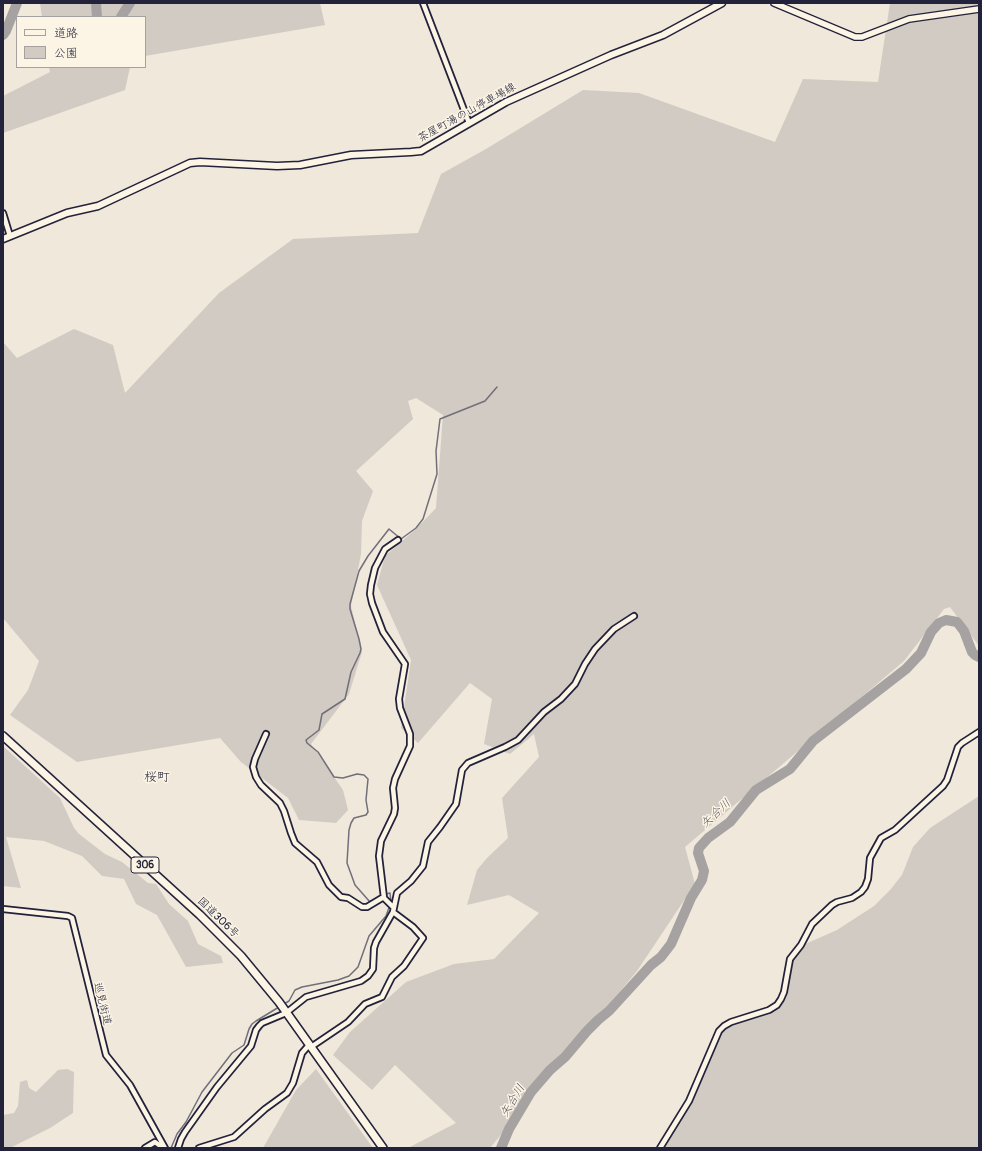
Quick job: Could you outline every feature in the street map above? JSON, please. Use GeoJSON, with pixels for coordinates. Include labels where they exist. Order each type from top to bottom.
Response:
{"type":"FeatureCollection","features":[{"type":"Feature","properties":{"kind":"highway","name":"国道306号"},"geometry":{"type":"LineString","coordinates":[[3,736],[218,932],[241,956],[279,1002],[383,1148]]}},
{"type":"Feature","properties":{"kind":"main road","name":"茶屋町湯の山停車場線"},"geometry":{"type":"LineString","coordinates":[[3,239],[67,213],[98,206],[190,162],[277,166],[300,165],[351,155],[417,152],[506,102],[611,55],[663,35],[722,3]]}},
{"type":"Feature","properties":{"kind":"street"},"geometry":{"type":"LineString","coordinates":[[424,3],[469,123]]}},
{"type":"Feature","properties":{"kind":"street"},"geometry":{"type":"LineString","coordinates":[[774,3],[855,37],[862,37],[909,19],[979,9]]}},
{"type":"Feature","properties":{"kind":"street"},"geometry":{"type":"LineString","coordinates":[[3,213],[10,236]]}},
{"type":"Feature","properties":{"kind":"street"},"geometry":{"type":"LineString","coordinates":[[199,1148],[234,1137],[265,1109],[287,1092],[293,1083],[302,1052],[348,1022],[365,1004],[382,997],[392,977],[404,966],[423,938],[393,909],[385,897],[379,856],[381,841],[394,814],[395,808],[393,788],[395,779],[410,746],[410,734],[400,708],[399,699],[404,664],[383,632],[370,594],[375,568],[384,549],[398,540]]}},
{"type":"Feature","properties":{"kind":"street"},"geometry":{"type":"LineString","coordinates":[[178,1148],[183,1135],[216,1087],[251,1046],[256,1030],[262,1023],[285,1011],[306,997],[361,981],[368,976],[373,968],[374,948],[376,942],[393,909],[397,893],[419,872],[425,861],[428,842],[456,804],[462,770],[468,763],[505,748],[518,740],[544,712],[562,699],[575,684],[585,664],[595,649],[614,629],[634,616]]}},
{"type":"Feature","properties":{"kind":"street"},"geometry":{"type":"LineString","coordinates":[[660,1148],[689,1101],[719,1031],[731,1022],[769,1010],[777,1005],[784,992],[790,959],[801,945],[812,924],[832,905],[852,898],[861,892],[868,879],[870,858],[881,838],[895,830],[943,786],[947,780],[958,747],[979,732]]}},
{"type":"Feature","properties":{"kind":"street"},"geometry":{"type":"LineString","coordinates":[[266,734],[255,759],[253,768],[261,785],[280,803],[295,843],[317,862],[328,885],[341,897],[348,898],[362,907],[368,907],[385,897]]}},
{"type":"Feature","properties":{"kind":"street","name":"巡見街道"},"geometry":{"type":"LineString","coordinates":[[3,909],[68,916],[72,918],[106,1055],[130,1085],[164,1148]]}},
{"type":"Feature","properties":{"kind":"street"},"geometry":{"type":"LineString","coordinates":[[145,1148],[155,1142],[164,1148]]}},
{"type":"Feature","properties":{"kind":"green space"},"geometry":{"type":"Polygon","coordinates":[[[40,3],[320,3],[325,25],[146,56],[146,16],[42,16],[40,3]]]}},
{"type":"Feature","properties":{"kind":"green space"},"geometry":{"type":"Polygon","coordinates":[[[890,3],[979,3],[979,646],[950,607],[944,609],[904,661],[685,847],[695,884],[637,971],[490,1148],[408,1148],[456,1123],[395,1065],[372,1090],[333,1055],[350,1032],[406,982],[454,964],[494,959],[539,913],[509,895],[467,905],[477,870],[508,838],[502,798],[539,757],[534,734],[510,754],[484,744],[492,699],[470,683],[418,743],[401,728],[411,660],[377,585],[385,556],[417,528],[436,508],[443,415],[416,398],[408,401],[413,419],[356,471],[373,491],[362,521],[361,554],[351,606],[362,652],[349,694],[311,744],[343,790],[348,810],[336,823],[299,820],[288,798],[241,762],[220,738],[77,762],[10,715],[28,690],[39,661],[3,618],[3,342],[17,358],[74,329],[113,345],[125,393],[219,293],[293,239],[418,233],[441,174],[486,149],[583,90],[639,93],[775,142],[803,79],[878,82],[890,3]]]}},
{"type":"Feature","properties":{"kind":"green space"},"geometry":{"type":"Polygon","coordinates":[[[49,68],[130,68],[125,90],[3,133],[3,96],[50,72],[49,68]]]}},
{"type":"Feature","properties":{"kind":"green space"},"geometry":{"type":"Polygon","coordinates":[[[3,746],[60,798],[74,828],[79,834],[105,854],[122,862],[148,883],[156,884],[169,904],[188,921],[198,944],[221,956],[223,963],[186,967],[157,915],[136,904],[124,879],[102,876],[82,856],[44,841],[6,837],[21,888],[3,886],[3,746]]]}},
{"type":"Feature","properties":{"kind":"green space"},"geometry":{"type":"Polygon","coordinates":[[[979,796],[979,1148],[663,1148],[685,1113],[722,1032],[732,1025],[772,1012],[777,1008],[784,999],[786,993],[793,959],[803,945],[837,930],[874,906],[902,875],[913,847],[930,828],[979,796]]]}},
{"type":"Feature","properties":{"kind":"green space"},"geometry":{"type":"Polygon","coordinates":[[[67,1069],[74,1072],[73,1113],[50,1128],[10,1148],[3,1148],[3,1115],[14,1113],[18,1106],[20,1082],[27,1080],[29,1088],[36,1092],[58,1070],[67,1069]]]}},
{"type":"Feature","properties":{"kind":"green space"},"geometry":{"type":"Polygon","coordinates":[[[316,1069],[373,1148],[263,1148],[296,1090],[316,1069]]]}},
{"type":"Feature","properties":{"kind":"waterway"},"geometry":{"type":"LineString","coordinates":[[3,35],[17,3]]}},
{"type":"Feature","properties":{"kind":"waterway"},"geometry":{"type":"LineString","coordinates":[[96,3],[97,16]]}},
{"type":"Feature","properties":{"kind":"waterway"},"geometry":{"type":"LineString","coordinates":[[122,16],[130,3]]}},
{"type":"Feature","properties":{"kind":"waterway"},"geometry":{"type":"LineString","coordinates":[[391,902],[390,893],[382,895],[370,902],[355,885],[347,863],[349,830],[351,823],[354,818],[366,815],[368,812],[366,800],[368,779],[364,775],[357,774],[343,778],[334,777],[318,752],[307,743],[306,740],[319,730],[322,714],[345,699],[351,672],[360,653],[361,649],[359,639],[350,609],[359,571],[368,556],[389,529],[401,539],[416,528],[423,519],[437,474],[436,451],[440,419],[485,401],[497,387]]}},
{"type":"Feature","properties":{"kind":"waterway","name":"矢合川"},"geometry":{"type":"LineString","coordinates":[[501,1148],[509,1129],[531,1092],[550,1070],[565,1057],[587,1031],[609,1011],[651,965],[661,957],[671,944],[691,898],[702,880],[704,871],[698,853],[699,848],[708,838],[730,822],[756,790],[790,769],[813,741],[906,669],[921,653],[931,632],[939,623],[946,620],[957,622],[964,631],[972,652],[979,657]]}},
{"type":"Feature","properties":{"kind":"waterway"},"geometry":{"type":"LineString","coordinates":[[284,1004],[289,1001],[295,990],[349,976],[358,967],[369,936],[386,916],[390,905]]}},
{"type":"Feature","properties":{"kind":"waterway"},"geometry":{"type":"LineString","coordinates":[[171,1148],[177,1134],[186,1122],[202,1092],[232,1053],[244,1045],[252,1024],[279,1007]]}},
{"type":"Feature","properties":{"kind":"district","name":"桜町"},"geometry":{"type":"Point","coordinates":[157,778]}}]}
